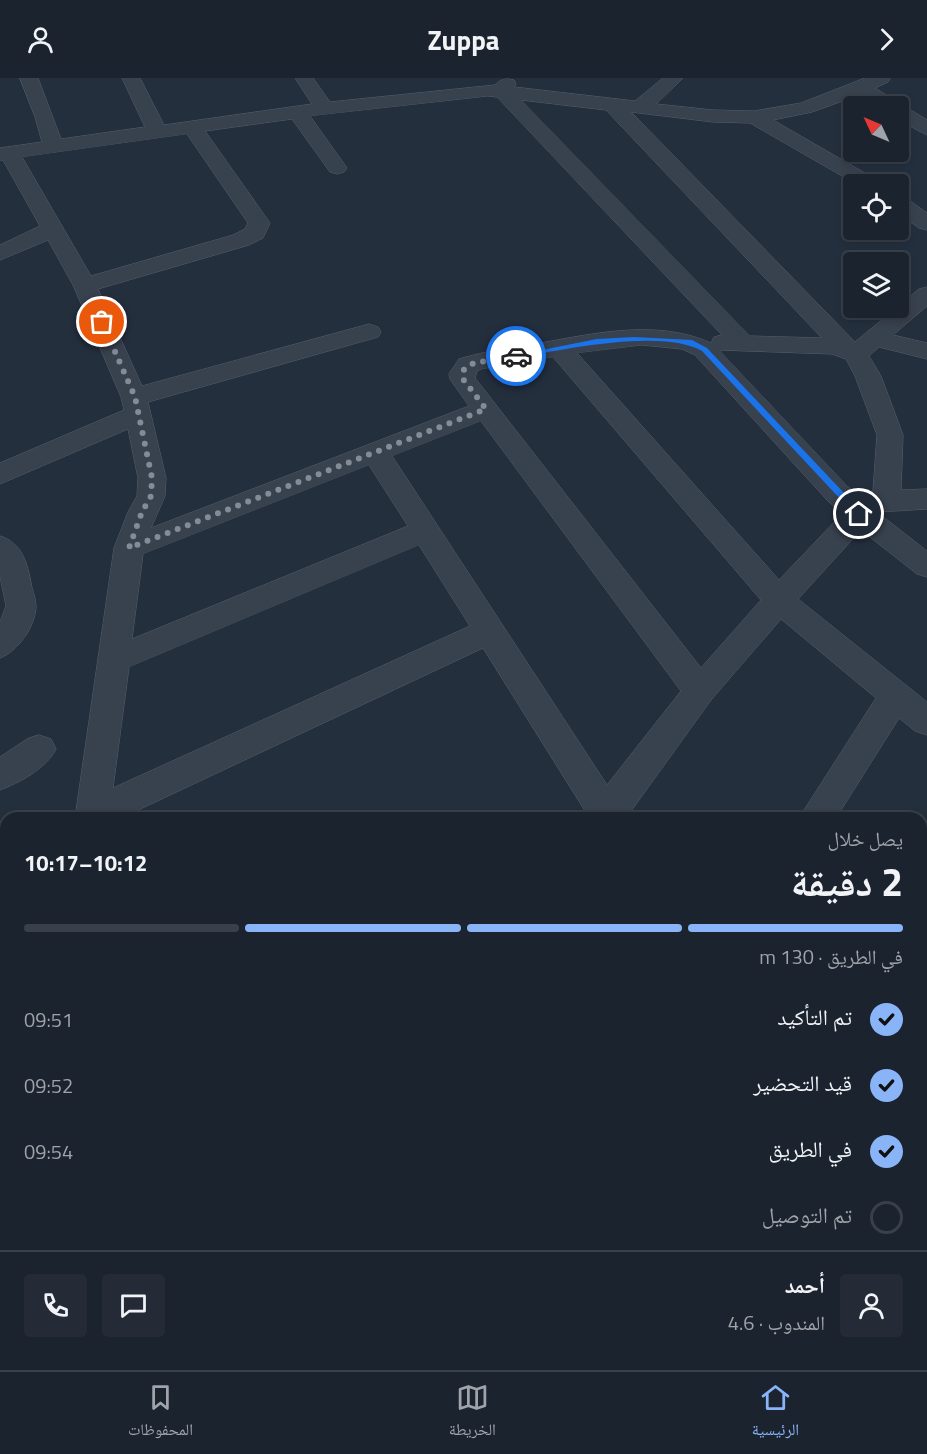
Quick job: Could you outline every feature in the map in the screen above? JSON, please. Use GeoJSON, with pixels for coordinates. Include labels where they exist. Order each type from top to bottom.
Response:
{"type":"FeatureCollection","features":[{"type":"Feature","properties":{"kind":"street"},"geometry":{"type":"LineString","coordinates":[[29,78],[45,117],[53,146]]}},
{"type":"Feature","properties":{"kind":"street"},"geometry":{"type":"LineString","coordinates":[[304,78],[325,109]]}},
{"type":"Feature","properties":{"kind":"street"},"geometry":{"type":"LineString","coordinates":[[452,78],[472,92]]}},
{"type":"Feature","properties":{"kind":"street"},"geometry":{"type":"LineString","coordinates":[[639,108],[674,78]]}},
{"type":"Feature","properties":{"kind":"street"},"geometry":{"type":"LineString","coordinates":[[93,812],[129,548],[142,512],[151,496],[152,478],[137,406],[85,285],[53,229],[4,153],[297,112],[472,92],[507,84],[583,92],[612,104],[639,108],[712,116],[754,117],[805,108],[881,78]]}},
{"type":"Feature","properties":{"kind":"street"},"geometry":{"type":"LineString","coordinates":[[135,79],[157,132]]}},
{"type":"Feature","properties":{"kind":"street"},"geometry":{"type":"LineString","coordinates":[[507,84],[743,343]]}},
{"type":"Feature","properties":{"kind":"street"},"geometry":{"type":"LineString","coordinates":[[860,87],[875,96]]}},
{"type":"Feature","properties":{"kind":"street"},"geometry":{"type":"LineString","coordinates":[[612,104],[859,348],[890,435],[887,501]]}},
{"type":"Feature","properties":{"kind":"street"},"geometry":{"type":"LineString","coordinates":[[297,112],[338,168]]}},
{"type":"Feature","properties":{"kind":"street"},"geometry":{"type":"LineString","coordinates":[[754,117],[853,174]]}},
{"type":"Feature","properties":{"kind":"street"},"geometry":{"type":"LineString","coordinates":[[909,118],[927,129]]}},
{"type":"Feature","properties":{"kind":"street"},"geometry":{"type":"LineString","coordinates":[[85,285],[241,240],[255,233],[259,223],[192,126]]}},
{"type":"Feature","properties":{"kind":"street"},"geometry":{"type":"LineString","coordinates":[[909,211],[927,223]]}},
{"type":"Feature","properties":{"kind":"street"},"geometry":{"type":"LineString","coordinates":[[0,253],[53,229]]}},
{"type":"Feature","properties":{"kind":"street"},"geometry":{"type":"LineString","coordinates":[[859,348],[927,294]]}},
{"type":"Feature","properties":{"kind":"street"},"geometry":{"type":"LineString","coordinates":[[0,474],[137,406],[369,332]]}},
{"type":"Feature","properties":{"kind":"street"},"geometry":{"type":"LineString","coordinates":[[700,691],[463,379],[462,374],[468,365],[559,348],[634,339],[827,345],[927,351]]}},
{"type":"Feature","properties":{"kind":"street"},"geometry":{"type":"LineString","coordinates":[[692,342],[704,349],[854,508],[927,566]]}},
{"type":"Feature","properties":{"kind":"street"},"geometry":{"type":"LineString","coordinates":[[559,348],[778,600],[927,722]]}},
{"type":"Feature","properties":{"kind":"street"},"geometry":{"type":"LineString","coordinates":[[129,548],[486,409]]}},
{"type":"Feature","properties":{"kind":"street"},"geometry":{"type":"LineString","coordinates":[[375,452],[603,812]]}},
{"type":"Feature","properties":{"kind":"street"},"geometry":{"type":"LineString","coordinates":[[609,812],[700,691],[854,508],[887,501],[927,499]]}},
{"type":"Feature","properties":{"kind":"street"},"geometry":{"type":"LineString","coordinates":[[113,660],[425,531]]}},
{"type":"Feature","properties":{"kind":"street"},"geometry":{"type":"LineString","coordinates":[[0,547],[12,562],[21,606],[17,623],[0,645]]}},
{"type":"Feature","properties":{"kind":"street"},"geometry":{"type":"LineString","coordinates":[[101,812],[489,631]]}},
{"type":"Feature","properties":{"kind":"street"},"geometry":{"type":"LineString","coordinates":[[820,812],[895,697]]}},
{"type":"Feature","properties":{"kind":"street"},"geometry":{"type":"LineString","coordinates":[[0,775],[39,749]]}},
{"type":"Feature","properties":{"kind":"way so far"},"geometry":{"type":"LineString","coordinates":[[102,322],[135,397],[152,478],[151,496],[142,512],[129,548],[486,409],[463,379],[464,369],[474,363],[516,356]]}},
{"type":"Feature","properties":{"kind":"route"},"geometry":{"type":"LineString","coordinates":[[516,356],[597,342],[634,339],[683,340],[699,345],[859,514]]}}]}
